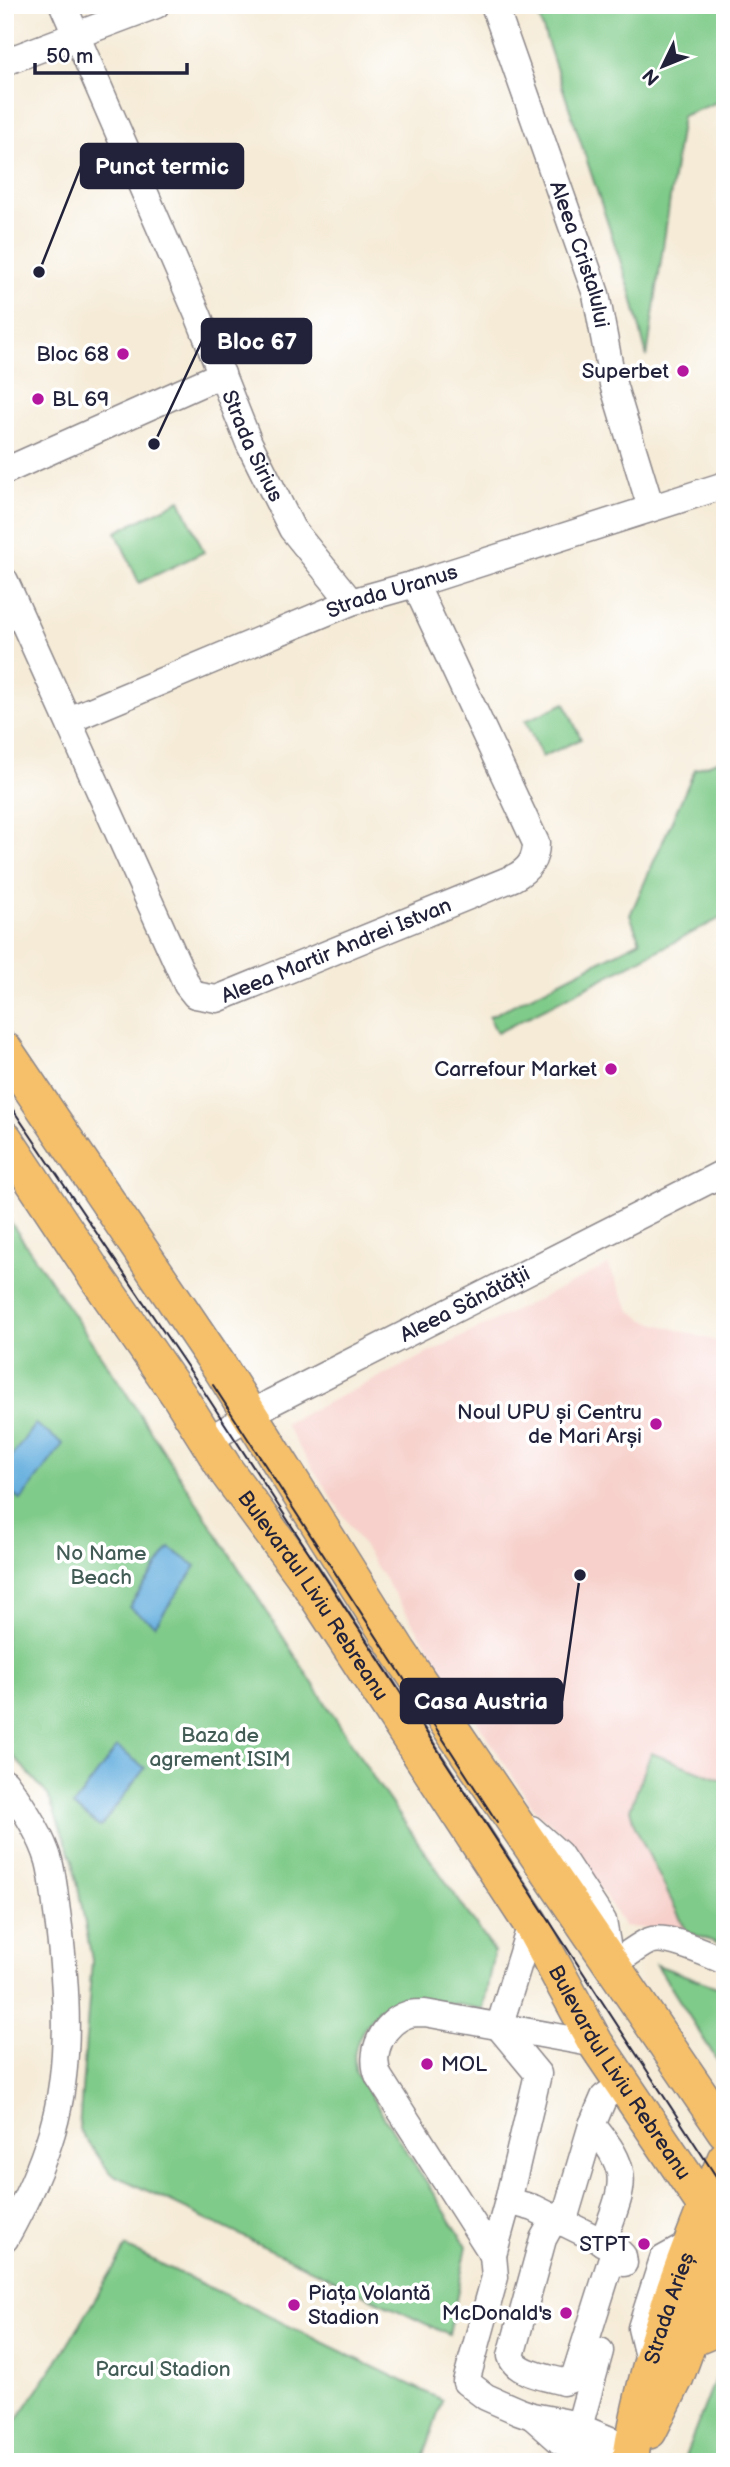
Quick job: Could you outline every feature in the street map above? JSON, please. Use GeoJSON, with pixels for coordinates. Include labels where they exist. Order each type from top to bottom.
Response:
{"type":"FeatureCollection","features":[{"type":"Feature","properties":{"kind":"main road","name":"Bulevardul Liviu Rebreanu"},"geometry":{"type":"LineString","coordinates":[[5,1050],[250,1415],[399,1652],[725,2131]]}},
{"type":"Feature","properties":{"kind":"main road","name":"Bulevardul Liviu Rebreanu"},"geometry":{"type":"LineString","coordinates":[[5,1139],[227,1472],[303,1575],[531,1924],[596,2044],[725,2235]]}},
{"type":"Feature","properties":{"kind":"main road","name":"Strada Arieș"},"geometry":{"type":"LineString","coordinates":[[625,2458],[650,2367],[690,2244],[725,2159]]}},
{"type":"Feature","properties":{"kind":"main road","name":"Strada Arieș"},"geometry":{"type":"LineString","coordinates":[[625,2458],[676,2377],[725,2243]]}},
{"type":"Feature","properties":{"kind":"main road"},"geometry":{"type":"LineString","coordinates":[[689,2340],[725,2325]]}},
{"type":"Feature","properties":{"kind":"street","name":"Strada Sirius"},"geometry":{"type":"LineString","coordinates":[[63,5],[222,374],[249,443],[292,529],[351,602]]}},
{"type":"Feature","properties":{"kind":"street"},"geometry":{"type":"LineString","coordinates":[[5,62],[156,5]]}},
{"type":"Feature","properties":{"kind":"street","name":"Aleea Cristalului"},"geometry":{"type":"LineString","coordinates":[[494,5],[596,293],[613,384],[651,508]]}},
{"type":"Feature","properties":{"kind":"street"},"geometry":{"type":"LineString","coordinates":[[5,471],[222,374]]}},
{"type":"Feature","properties":{"kind":"street","name":"Strada Uranus"},"geometry":{"type":"LineString","coordinates":[[69,720],[351,602],[724,486]]}},
{"type":"Feature","properties":{"kind":"street","name":"Aleea Martir Andrei Istvan"},"geometry":{"type":"LineString","coordinates":[[5,581],[187,985],[195,995],[217,999],[513,878],[525,872],[536,855],[536,843],[415,584]]}},
{"type":"Feature","properties":{"kind":"street","name":"Aleea Sănătății"},"geometry":{"type":"LineString","coordinates":[[207,1441],[283,1396],[725,1172]]}},
{"type":"Feature","properties":{"kind":"street"},"geometry":{"type":"LineString","coordinates":[[5,1782],[30,1820],[48,1860],[60,1933],[65,1996],[63,2073],[52,2131],[36,2176],[5,2239]]}},
{"type":"Feature","properties":{"kind":"street"},"geometry":{"type":"LineString","coordinates":[[499,2027],[531,1924]]}},
{"type":"Feature","properties":{"kind":"street"},"geometry":{"type":"LineString","coordinates":[[611,1966],[649,1941],[659,1939],[672,1941],[725,1961]]}},
{"type":"Feature","properties":{"kind":"street"},"geometry":{"type":"LineString","coordinates":[[493,2255],[379,2077],[374,2062],[380,2038],[390,2026],[409,2014],[425,2012],[596,2044]]}},
{"type":"Feature","properties":{"kind":"street"},"geometry":{"type":"LineString","coordinates":[[499,2027],[538,2074],[493,2255],[495,2277],[476,2354],[466,2382],[486,2397],[525,2414],[579,2427],[625,2458]]}},
{"type":"Feature","properties":{"kind":"street"},"geometry":{"type":"LineString","coordinates":[[592,2125],[615,2156],[623,2182],[575,2375],[563,2382],[519,2369],[512,2356],[543,2239],[559,2221],[592,2125],[604,2097],[623,2084]]}},
{"type":"Feature","properties":{"kind":"street"},"geometry":{"type":"LineString","coordinates":[[508,2201],[534,2208],[609,2246],[623,2256],[624,2264],[579,2427]]}},
{"type":"Feature","properties":{"kind":"street"},"geometry":{"type":"LineString","coordinates":[[476,2354],[488,2376],[507,2391],[525,2414],[559,2441],[625,2458]]}},
{"type":"Feature","properties":{"kind":"shaded area"},"geometry":{"type":"Polygon","coordinates":[[[608,1265],[630,1310],[644,1320],[725,1344],[725,1947],[679,1930],[625,1927],[566,1836],[536,1812],[284,1424],[608,1265]]]}},
{"type":"Feature","properties":{"kind":"green space"},"geometry":{"type":"Polygon","coordinates":[[[535,5],[725,5],[725,99],[682,116],[647,357],[631,293],[535,5]]]}},
{"type":"Feature","properties":{"kind":"green space"},"geometry":{"type":"Polygon","coordinates":[[[180,500],[204,552],[139,583],[116,532],[180,500]]]}},
{"type":"Feature","properties":{"kind":"green space"},"geometry":{"type":"Polygon","coordinates":[[[565,703],[581,739],[542,757],[525,721],[565,703]]]}},
{"type":"Feature","properties":{"kind":"green space"},"geometry":{"type":"Polygon","coordinates":[[[720,760],[725,776],[725,916],[497,1033],[489,1017],[640,941],[630,915],[695,769],[720,760]]]}},
{"type":"Feature","properties":{"kind":"green space"},"geometry":{"type":"Polygon","coordinates":[[[5,1214],[121,1385],[377,1783],[494,1951],[483,2009],[422,1999],[397,2001],[380,2010],[366,2025],[354,2054],[356,2073],[467,2246],[449,2335],[110,2173],[79,2129],[92,1960],[73,1861],[48,1795],[5,1747],[5,1214]]]}},
{"type":"Feature","properties":{"kind":"green space"},"geometry":{"type":"Polygon","coordinates":[[[651,1753],[725,1781],[725,1946],[687,1932],[635,1827],[630,1809],[651,1753]]]}},
{"type":"Feature","properties":{"kind":"green space"},"geometry":{"type":"Polygon","coordinates":[[[657,1965],[725,1990],[725,2073],[657,1965]]]}},
{"type":"Feature","properties":{"kind":"green space","name":"Parcul Stadion"},"geometry":{"type":"Polygon","coordinates":[[[126,2247],[442,2400],[422,2462],[8,2462],[5,2459],[5,2437],[64,2351],[126,2247]]]}},
{"type":"Feature","properties":{"kind":"green space"},"geometry":{"type":"Polygon","coordinates":[[[725,2357],[725,2462],[683,2462],[722,2361],[725,2357]]]}},
{"type":"Feature","properties":{"kind":"water"},"geometry":{"type":"Polygon","coordinates":[[[35,1424],[63,1444],[21,1500],[5,1489],[5,1466],[35,1424]]]}},
{"type":"Feature","properties":{"kind":"water"},"geometry":{"type":"Polygon","coordinates":[[[170,1548],[196,1566],[155,1625],[129,1607],[170,1548]]]}},
{"type":"Feature","properties":{"kind":"water"},"geometry":{"type":"Polygon","coordinates":[[[117,1747],[145,1768],[100,1827],[73,1806],[117,1747]]]}},
{"type":"Feature","properties":{"kind":"tram line"},"geometry":{"type":"LineString","coordinates":[[5,1098],[199,1384],[725,2190]]}},
{"type":"Feature","properties":{"kind":"tram line"},"geometry":{"type":"LineString","coordinates":[[213,1385],[497,1822]]}},
{"type":"Feature","properties":{"kind":"place","name":"Punct termic"},"geometry":{"type":"Point","coordinates":[39,272]}},
{"type":"Feature","properties":{"kind":"place","name":"Bloc 68"},"geometry":{"type":"Point","coordinates":[123,354]}},
{"type":"Feature","properties":{"kind":"place","name":"Superbet"},"geometry":{"type":"Point","coordinates":[683,371]}},
{"type":"Feature","properties":{"kind":"place","name":"BL 69"},"geometry":{"type":"Point","coordinates":[38,399]}},
{"type":"Feature","properties":{"kind":"place","name":"Bloc 67"},"geometry":{"type":"Point","coordinates":[154,444]}},
{"type":"Feature","properties":{"kind":"place","name":"Carrefour Market"},"geometry":{"type":"Point","coordinates":[611,1069]}},
{"type":"Feature","properties":{"kind":"place","name":"Noul UPU și Centru de Mari Arși"},"geometry":{"type":"Point","coordinates":[656,1424]}},
{"type":"Feature","properties":{"kind":"place","name":"Casa Austria"},"geometry":{"type":"Point","coordinates":[580,1575]}},
{"type":"Feature","properties":{"kind":"place","name":"MOL"},"geometry":{"type":"Point","coordinates":[427,2064]}},
{"type":"Feature","properties":{"kind":"place","name":"STPT"},"geometry":{"type":"Point","coordinates":[644,2244]}},
{"type":"Feature","properties":{"kind":"place","name":"Piața Volantă Stadion"},"geometry":{"type":"Point","coordinates":[294,2305]}},
{"type":"Feature","properties":{"kind":"place","name":"McDonald's"},"geometry":{"type":"Point","coordinates":[566,2313]}},
{"type":"Feature","properties":{"kind":"park label","name":"No Name Beach"},"geometry":{"type":"Point","coordinates":[101,1565]}},
{"type":"Feature","properties":{"kind":"park label","name":"Baza de agrement ISIM"},"geometry":{"type":"Point","coordinates":[220,1747]}}]}
